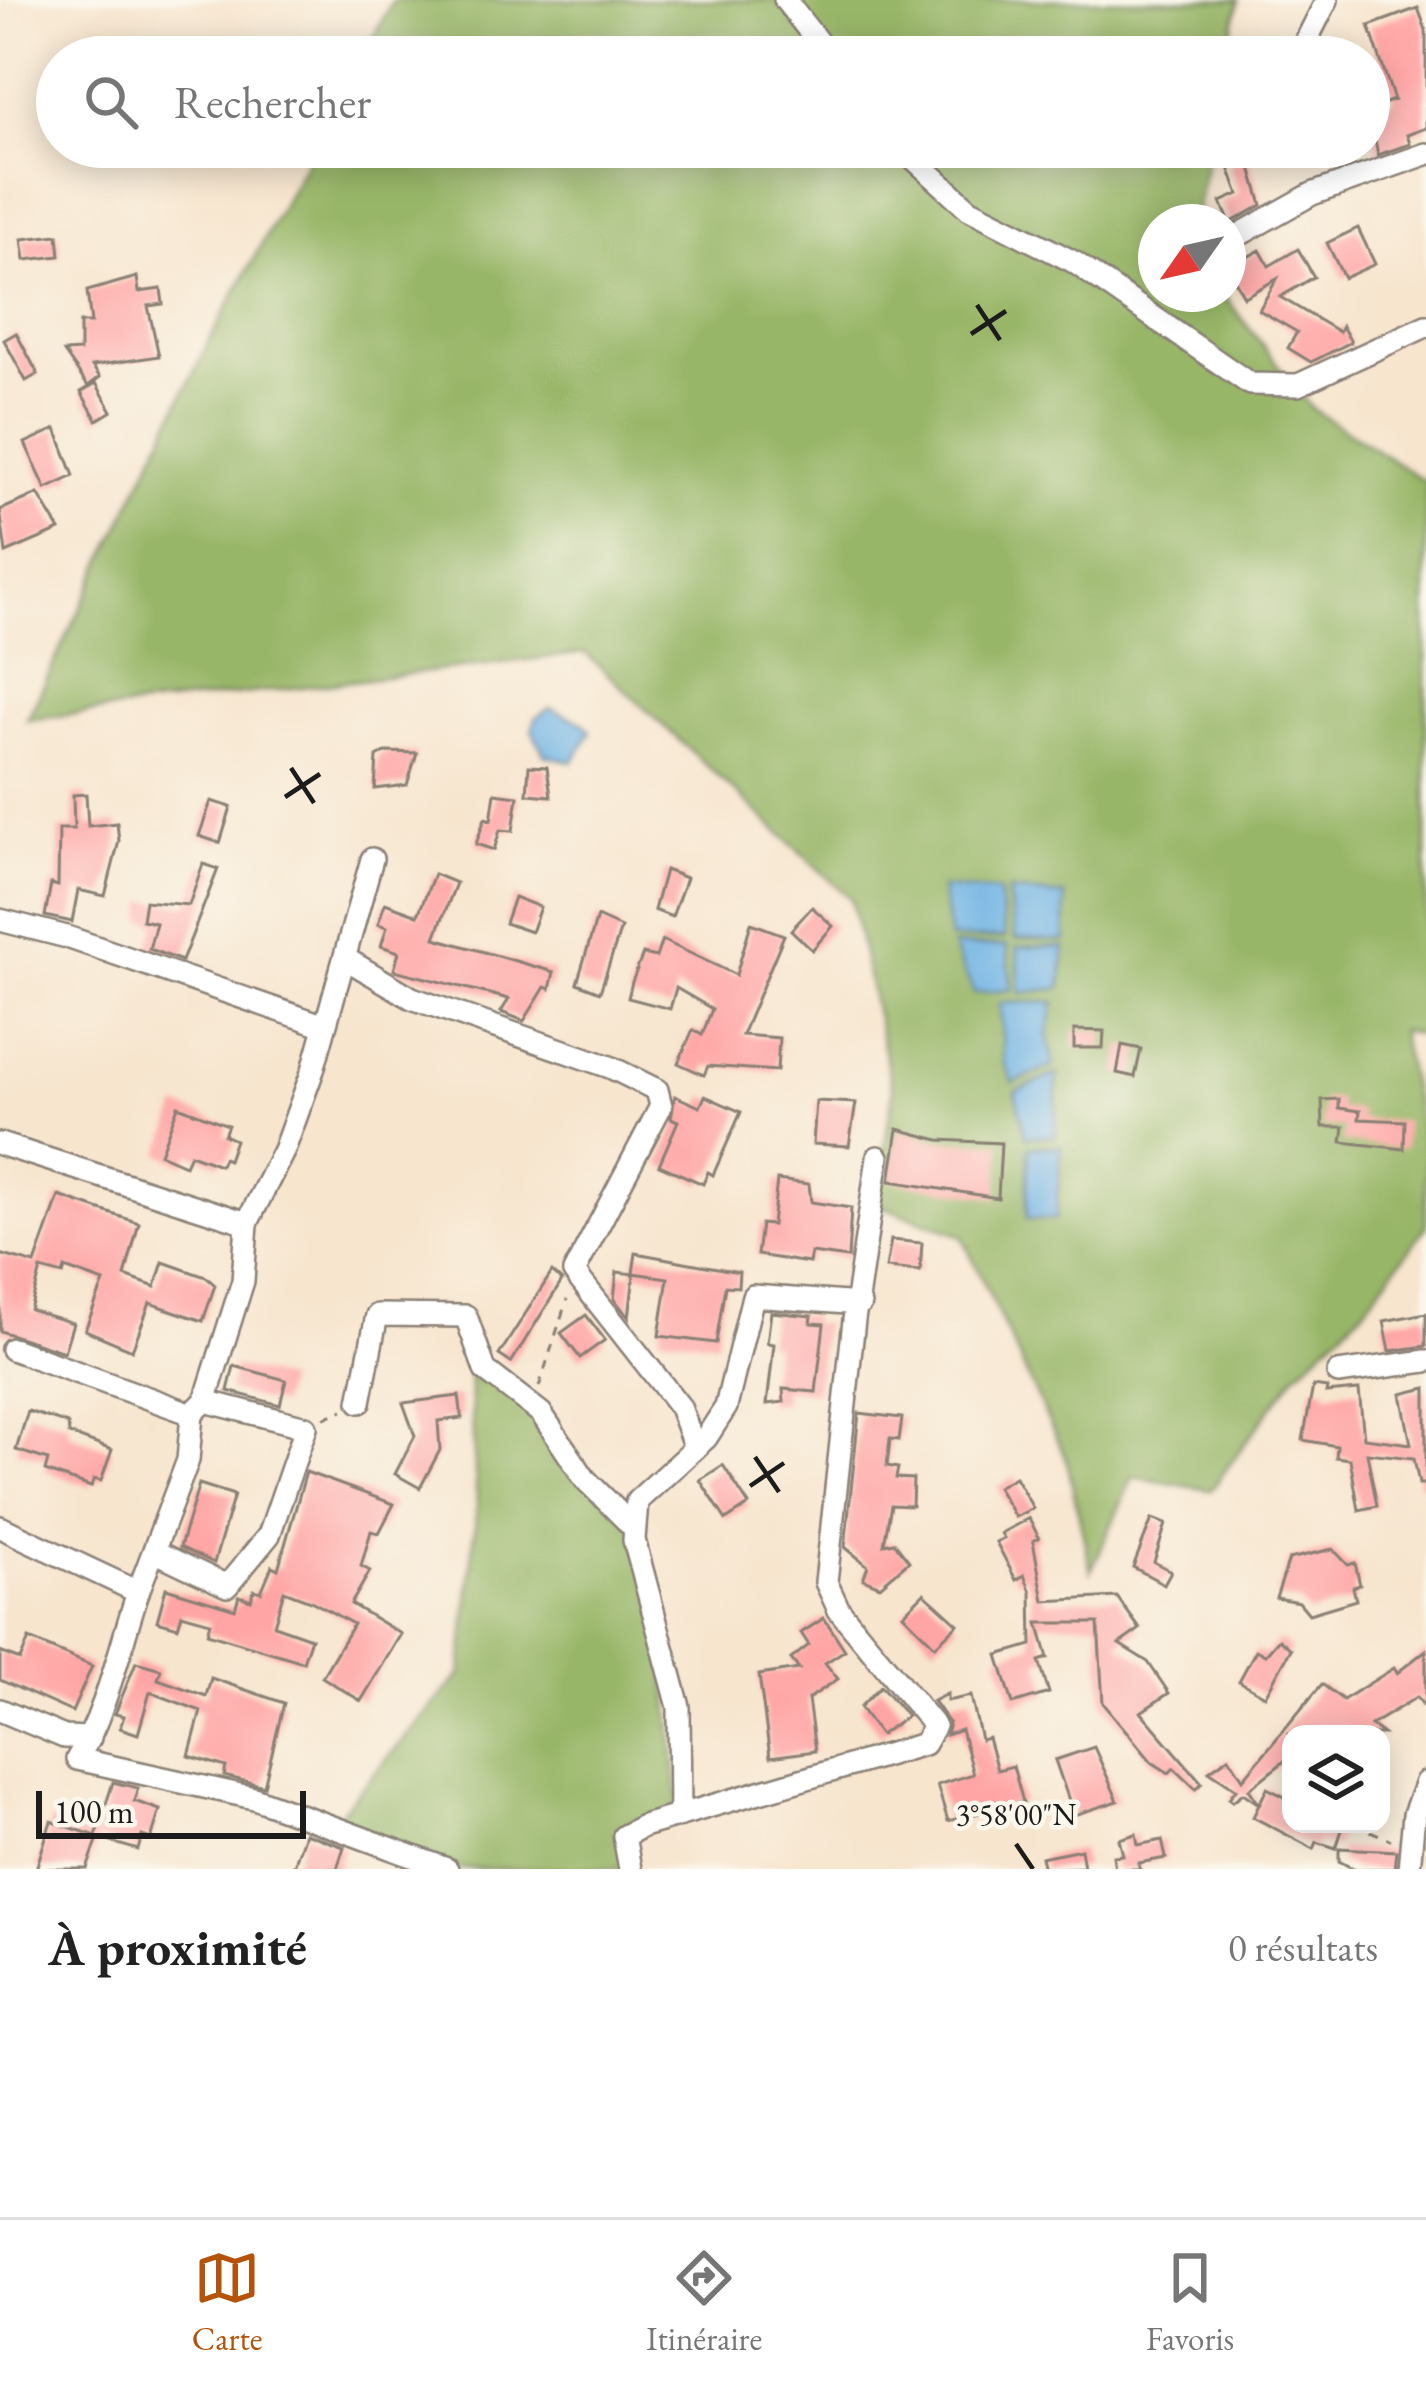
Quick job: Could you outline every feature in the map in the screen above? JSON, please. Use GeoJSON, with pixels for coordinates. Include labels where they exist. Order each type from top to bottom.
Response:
{"type":"FeatureCollection","features":[{"type":"Feature","properties":{"kind":"street"},"geometry":{"type":"LineString","coordinates":[[785,0],[813,36]]}},
{"type":"Feature","properties":{"kind":"street"},"geometry":{"type":"LineString","coordinates":[[1309,36],[1327,0]]}},
{"type":"Feature","properties":{"kind":"street"},"geometry":{"type":"LineString","coordinates":[[1390,167],[1426,154]]}},
{"type":"Feature","properties":{"kind":"street"},"geometry":{"type":"LineString","coordinates":[[925,168],[970,209],[1074,262],[1250,384],[1298,385],[1426,326]]}},
{"type":"Feature","properties":{"kind":"street"},"geometry":{"type":"LineString","coordinates":[[1246,231],[1312,194],[1386,168]]}},
{"type":"Feature","properties":{"kind":"street"},"geometry":{"type":"LineString","coordinates":[[372,859],[348,960],[322,1024],[314,1070],[284,1150],[247,1223],[243,1281],[199,1407],[188,1460],[100,1699],[102,1720],[77,1759],[254,1798],[393,1860],[447,1869]]}},
{"type":"Feature","properties":{"kind":"street"},"geometry":{"type":"LineString","coordinates":[[0,920],[67,937],[322,1024]]}},
{"type":"Feature","properties":{"kind":"street"},"geometry":{"type":"LineString","coordinates":[[348,960],[412,998],[610,1067],[658,1090],[661,1106],[574,1272],[680,1407],[694,1448]]}},
{"type":"Feature","properties":{"kind":"street"},"geometry":{"type":"LineString","coordinates":[[0,1144],[247,1223]]}},
{"type":"Feature","properties":{"kind":"street"},"geometry":{"type":"LineString","coordinates":[[630,1869],[624,1836],[680,1815],[924,1744],[934,1726],[839,1610],[826,1582],[878,1157]]}},
{"type":"Feature","properties":{"kind":"street"},"geometry":{"type":"LineString","coordinates":[[680,1815],[680,1707],[634,1528],[638,1501],[694,1448],[726,1407],[753,1296],[860,1304]]}},
{"type":"Feature","properties":{"kind":"street"},"geometry":{"type":"LineString","coordinates":[[361,1402],[377,1315],[466,1316],[485,1370],[530,1404],[585,1479],[634,1528]]}},
{"type":"Feature","properties":{"kind":"street"},"geometry":{"type":"LineString","coordinates":[[12,1349],[199,1407],[307,1427],[269,1535],[227,1586],[156,1552]]}},
{"type":"Feature","properties":{"kind":"street"},"geometry":{"type":"LineString","coordinates":[[1338,1372],[1426,1361]]}},
{"type":"Feature","properties":{"kind":"street"},"geometry":{"type":"LineString","coordinates":[[0,1527],[138,1592]]}},
{"type":"Feature","properties":{"kind":"street"},"geometry":{"type":"LineString","coordinates":[[0,1710],[64,1737],[90,1738]]}},
{"type":"Feature","properties":{"kind":"street"},"geometry":{"type":"LineString","coordinates":[[1409,1869],[1426,1782]]}},
{"type":"Feature","properties":{"kind":"path"},"geometry":{"type":"LineString","coordinates":[[530,1404],[544,1377],[574,1272]]}},
{"type":"Feature","properties":{"kind":"path"},"geometry":{"type":"LineString","coordinates":[[307,1427],[361,1402]]}},
{"type":"Feature","properties":{"kind":"path"},"geometry":{"type":"LineString","coordinates":[[1369,1833],[1411,1844]]}},
{"type":"Feature","properties":{"kind":"green space"},"geometry":{"type":"Polygon","coordinates":[[[393,0],[1239,0],[1231,36],[374,36],[393,0]]]}},
{"type":"Feature","properties":{"kind":"green space"},"geometry":{"type":"Polygon","coordinates":[[[303,168],[1205,168],[1198,204],[1138,204],[1138,312],[1237,312],[1311,408],[1426,482],[1426,1036],[1400,1031],[1426,1153],[1426,1227],[1363,1310],[1295,1375],[1211,1490],[1133,1477],[1091,1571],[1067,1461],[962,1236],[876,1204],[893,1092],[851,899],[585,653],[27,720],[203,353],[303,168]]]}},
{"type":"Feature","properties":{"kind":"green space"},"geometry":{"type":"Polygon","coordinates":[[[466,1316],[485,1370],[541,1413],[634,1528],[663,1634],[680,1815],[625,1836],[630,1869],[451,1869],[330,1824],[461,1674],[477,1505],[466,1316]]]}},
{"type":"Feature","properties":{"kind":"water"},"geometry":{"type":"Polygon","coordinates":[[[550,708],[582,722],[591,732],[573,762],[545,755],[532,730],[536,718],[550,708]]]}},
{"type":"Feature","properties":{"kind":"water"},"geometry":{"type":"Polygon","coordinates":[[[941,888],[999,892],[1005,938],[950,939],[941,888]]]}},
{"type":"Feature","properties":{"kind":"water"},"geometry":{"type":"Polygon","coordinates":[[[1008,891],[1065,896],[1066,941],[1015,939],[1008,891]]]}},
{"type":"Feature","properties":{"kind":"water"},"geometry":{"type":"Polygon","coordinates":[[[953,946],[1007,946],[1012,990],[974,993],[953,946]]]}},
{"type":"Feature","properties":{"kind":"water"},"geometry":{"type":"Polygon","coordinates":[[[1017,947],[1065,947],[1061,988],[1020,993],[1017,947]]]}},
{"type":"Feature","properties":{"kind":"water"},"geometry":{"type":"Polygon","coordinates":[[[1055,1002],[1048,1033],[1053,1066],[1013,1083],[1004,1062],[1000,1003],[1055,1002]]]}},
{"type":"Feature","properties":{"kind":"water"},"geometry":{"type":"Polygon","coordinates":[[[1057,1074],[1055,1136],[1026,1137],[1015,1092],[1057,1074]]]}},
{"type":"Feature","properties":{"kind":"water"},"geometry":{"type":"Polygon","coordinates":[[[1061,1146],[1056,1219],[1027,1219],[1029,1147],[1061,1146]]]}},
{"type":"Feature","properties":{"kind":"building"},"geometry":{"type":"Polygon","coordinates":[[[1418,8],[1426,30],[1426,128],[1407,135],[1410,144],[1390,151],[1390,101],[1394,100],[1390,36],[1372,36],[1369,26],[1418,8]]]}},
{"type":"Feature","properties":{"kind":"building"},"geometry":{"type":"Polygon","coordinates":[[[1229,168],[1251,168],[1262,205],[1246,214],[1246,204],[1221,202],[1239,194],[1229,168]]]}},
{"type":"Feature","properties":{"kind":"building"},"geometry":{"type":"Polygon","coordinates":[[[1358,228],[1375,264],[1344,278],[1327,243],[1358,228]]]}},
{"type":"Feature","properties":{"kind":"building"},"geometry":{"type":"Polygon","coordinates":[[[58,235],[60,256],[25,260],[22,239],[58,235]]]}},
{"type":"Feature","properties":{"kind":"building"},"geometry":{"type":"Polygon","coordinates":[[[1298,249],[1314,277],[1280,297],[1339,332],[1342,326],[1351,342],[1311,362],[1288,348],[1297,332],[1259,310],[1277,279],[1246,296],[1246,258],[1260,250],[1269,266],[1298,249]]]}},
{"type":"Feature","properties":{"kind":"building"},"geometry":{"type":"Polygon","coordinates":[[[137,277],[139,292],[161,289],[163,304],[148,306],[159,356],[92,366],[100,377],[88,386],[64,352],[80,351],[80,323],[91,323],[87,291],[137,277]]]}},
{"type":"Feature","properties":{"kind":"building"},"geometry":{"type":"Polygon","coordinates":[[[16,333],[38,374],[26,381],[4,340],[16,333]]]}},
{"type":"Feature","properties":{"kind":"building"},"geometry":{"type":"Polygon","coordinates":[[[96,383],[112,411],[97,420],[81,392],[96,383]]]}},
{"type":"Feature","properties":{"kind":"building"},"geometry":{"type":"Polygon","coordinates":[[[56,429],[74,476],[46,489],[25,443],[56,429]]]}},
{"type":"Feature","properties":{"kind":"building"},"geometry":{"type":"Polygon","coordinates":[[[38,494],[60,530],[6,553],[0,510],[38,494]]]}},
{"type":"Feature","properties":{"kind":"building"},"geometry":{"type":"Polygon","coordinates":[[[386,752],[417,753],[407,785],[375,789],[377,757],[386,752]]]}},
{"type":"Feature","properties":{"kind":"building"},"geometry":{"type":"Polygon","coordinates":[[[529,766],[547,767],[551,796],[527,794],[529,766]]]}},
{"type":"Feature","properties":{"kind":"building"},"geometry":{"type":"Polygon","coordinates":[[[495,793],[518,796],[513,831],[500,830],[494,850],[476,844],[485,818],[491,820],[495,793]]]}},
{"type":"Feature","properties":{"kind":"building"},"geometry":{"type":"Polygon","coordinates":[[[86,794],[88,826],[117,823],[119,841],[105,896],[78,890],[72,922],[45,916],[51,884],[58,886],[59,829],[74,829],[73,795],[86,794]]]}},
{"type":"Feature","properties":{"kind":"building"},"geometry":{"type":"Polygon","coordinates":[[[211,801],[231,807],[220,843],[199,836],[211,801]]]}},
{"type":"Feature","properties":{"kind":"building"},"geometry":{"type":"Polygon","coordinates":[[[203,864],[218,869],[182,961],[149,949],[156,923],[142,920],[145,901],[189,905],[203,864]]]}},
{"type":"Feature","properties":{"kind":"building"},"geometry":{"type":"Polygon","coordinates":[[[665,870],[686,878],[672,917],[654,910],[665,870]]]}},
{"type":"Feature","properties":{"kind":"building"},"geometry":{"type":"Polygon","coordinates":[[[434,874],[456,883],[435,938],[554,972],[550,989],[545,987],[524,1021],[501,1012],[509,999],[394,970],[399,952],[381,946],[387,927],[378,924],[385,903],[418,915],[434,874]]]}},
{"type":"Feature","properties":{"kind":"building"},"geometry":{"type":"Polygon","coordinates":[[[514,897],[540,907],[531,932],[505,923],[514,897]]]}},
{"type":"Feature","properties":{"kind":"building"},"geometry":{"type":"Polygon","coordinates":[[[812,907],[833,926],[812,950],[791,930],[812,907]]]}},
{"type":"Feature","properties":{"kind":"building"},"geometry":{"type":"Polygon","coordinates":[[[597,917],[621,928],[600,992],[577,983],[597,917]]]}},
{"type":"Feature","properties":{"kind":"building"},"geometry":{"type":"Polygon","coordinates":[[[751,923],[784,935],[742,1035],[779,1038],[777,1071],[708,1066],[704,1075],[678,1063],[693,1030],[702,1035],[712,1009],[676,988],[670,1009],[628,998],[632,982],[643,954],[656,957],[662,940],[736,975],[751,923]]]}},
{"type":"Feature","properties":{"kind":"building"},"geometry":{"type":"Polygon","coordinates":[[[1074,1030],[1104,1031],[1103,1048],[1074,1048],[1074,1030]]]}},
{"type":"Feature","properties":{"kind":"building"},"geometry":{"type":"Polygon","coordinates":[[[1122,1045],[1141,1049],[1135,1077],[1117,1073],[1122,1045]]]}},
{"type":"Feature","properties":{"kind":"building"},"geometry":{"type":"Polygon","coordinates":[[[675,1096],[700,1107],[705,1096],[741,1112],[713,1175],[708,1172],[703,1184],[659,1165],[678,1121],[671,1118],[675,1096]]]}},
{"type":"Feature","properties":{"kind":"building"},"geometry":{"type":"Polygon","coordinates":[[[1339,1099],[1339,1108],[1360,1111],[1359,1119],[1405,1121],[1404,1149],[1342,1142],[1344,1127],[1323,1127],[1322,1100],[1339,1099]]]}},
{"type":"Feature","properties":{"kind":"building"},"geometry":{"type":"Polygon","coordinates":[[[816,1101],[856,1103],[849,1146],[813,1144],[816,1101]]]}},
{"type":"Feature","properties":{"kind":"building"},"geometry":{"type":"Polygon","coordinates":[[[178,1106],[228,1125],[224,1135],[235,1140],[228,1160],[223,1158],[220,1165],[190,1154],[185,1165],[160,1154],[178,1106]]]}},
{"type":"Feature","properties":{"kind":"building"},"geometry":{"type":"Polygon","coordinates":[[[898,1129],[939,1140],[1001,1143],[998,1198],[890,1181],[898,1129]]]}},
{"type":"Feature","properties":{"kind":"building"},"geometry":{"type":"Polygon","coordinates":[[[777,1180],[809,1184],[811,1202],[851,1208],[848,1258],[811,1253],[809,1263],[757,1255],[761,1224],[772,1225],[777,1180]]]}},
{"type":"Feature","properties":{"kind":"building"},"geometry":{"type":"Polygon","coordinates":[[[59,1196],[139,1223],[125,1276],[155,1287],[163,1262],[206,1277],[215,1285],[203,1321],[150,1303],[132,1350],[85,1330],[104,1282],[65,1268],[63,1275],[41,1269],[30,1310],[73,1323],[64,1352],[0,1331],[0,1254],[35,1264],[59,1196]]]}},
{"type":"Feature","properties":{"kind":"building"},"geometry":{"type":"Polygon","coordinates":[[[891,1240],[922,1243],[920,1271],[886,1268],[891,1240]]]}},
{"type":"Feature","properties":{"kind":"building"},"geometry":{"type":"Polygon","coordinates":[[[636,1253],[739,1272],[738,1287],[725,1286],[716,1343],[659,1336],[668,1278],[633,1273],[636,1253]]]}},
{"type":"Feature","properties":{"kind":"building"},"geometry":{"type":"Polygon","coordinates":[[[552,1272],[562,1281],[511,1363],[499,1355],[552,1272]]]}},
{"type":"Feature","properties":{"kind":"building"},"geometry":{"type":"Polygon","coordinates":[[[617,1272],[634,1274],[629,1318],[614,1299],[617,1272]]]}},
{"type":"Feature","properties":{"kind":"building"},"geometry":{"type":"Polygon","coordinates":[[[771,1312],[812,1316],[811,1323],[824,1324],[816,1392],[783,1389],[784,1402],[767,1404],[774,1344],[767,1343],[771,1312]]]}},
{"type":"Feature","properties":{"kind":"building"},"geometry":{"type":"Polygon","coordinates":[[[1426,1313],[1426,1346],[1390,1351],[1384,1321],[1426,1313]]]}},
{"type":"Feature","properties":{"kind":"building"},"geometry":{"type":"Polygon","coordinates":[[[586,1315],[605,1340],[580,1358],[561,1333],[586,1315]]]}},
{"type":"Feature","properties":{"kind":"building"},"geometry":{"type":"Polygon","coordinates":[[[234,1366],[286,1380],[280,1405],[228,1391],[234,1366]]]}},
{"type":"Feature","properties":{"kind":"building"},"geometry":{"type":"Polygon","coordinates":[[[1313,1386],[1327,1388],[1326,1393],[1359,1390],[1364,1438],[1411,1444],[1401,1394],[1426,1388],[1426,1484],[1419,1484],[1414,1458],[1367,1453],[1377,1506],[1359,1510],[1350,1459],[1336,1457],[1337,1446],[1303,1440],[1313,1386]]]}},
{"type":"Feature","properties":{"kind":"building"},"geometry":{"type":"Polygon","coordinates":[[[459,1396],[462,1418],[438,1421],[440,1450],[420,1488],[395,1474],[415,1436],[403,1403],[459,1396]]]}},
{"type":"Feature","properties":{"kind":"building"},"geometry":{"type":"Polygon","coordinates":[[[28,1411],[68,1424],[69,1434],[112,1450],[101,1481],[94,1479],[91,1487],[45,1471],[48,1460],[16,1450],[28,1411]]]}},
{"type":"Feature","properties":{"kind":"building"},"geometry":{"type":"Polygon","coordinates":[[[859,1413],[902,1418],[899,1440],[890,1439],[887,1466],[898,1468],[896,1478],[913,1479],[912,1506],[891,1505],[884,1544],[894,1542],[909,1561],[880,1586],[863,1579],[868,1566],[845,1547],[859,1413]]]}},
{"type":"Feature","properties":{"kind":"building"},"geometry":{"type":"Polygon","coordinates":[[[723,1465],[749,1505],[726,1520],[700,1480],[723,1465]]]}},
{"type":"Feature","properties":{"kind":"building"},"geometry":{"type":"Polygon","coordinates":[[[306,1472],[394,1504],[379,1533],[371,1531],[361,1566],[370,1571],[351,1604],[401,1634],[361,1701],[322,1677],[353,1624],[313,1602],[284,1591],[274,1625],[311,1638],[303,1662],[207,1633],[210,1622],[182,1614],[178,1627],[157,1621],[166,1588],[235,1609],[239,1596],[251,1600],[254,1590],[261,1592],[272,1566],[278,1569],[306,1472]]]}},
{"type":"Feature","properties":{"kind":"building"},"geometry":{"type":"Polygon","coordinates":[[[1015,1477],[1033,1508],[1015,1517],[997,1487],[1015,1477]]]}},
{"type":"Feature","properties":{"kind":"building"},"geometry":{"type":"Polygon","coordinates":[[[199,1484],[234,1495],[214,1563],[180,1547],[199,1484]]]}},
{"type":"Feature","properties":{"kind":"building"},"geometry":{"type":"Polygon","coordinates":[[[1029,1518],[1039,1538],[1033,1541],[1044,1601],[1117,1597],[1140,1629],[1119,1644],[1148,1662],[1169,1693],[1141,1712],[1202,1783],[1196,1789],[1174,1768],[1169,1773],[1152,1762],[1103,1703],[1098,1623],[1038,1623],[1048,1658],[1039,1661],[1049,1693],[1013,1704],[998,1655],[1032,1645],[1031,1592],[1024,1575],[1016,1580],[996,1542],[1004,1538],[1001,1533],[1029,1518]]]}},
{"type":"Feature","properties":{"kind":"building"},"geometry":{"type":"Polygon","coordinates":[[[1152,1519],[1166,1524],[1154,1562],[1171,1571],[1164,1584],[1133,1567],[1152,1519]]]}},
{"type":"Feature","properties":{"kind":"building"},"geometry":{"type":"Polygon","coordinates":[[[1333,1549],[1348,1565],[1355,1563],[1360,1585],[1353,1587],[1356,1600],[1309,1614],[1299,1602],[1276,1598],[1289,1559],[1333,1549]]]}},
{"type":"Feature","properties":{"kind":"building"},"geometry":{"type":"Polygon","coordinates":[[[924,1593],[958,1624],[935,1646],[903,1614],[924,1593]]]}},
{"type":"Feature","properties":{"kind":"building"},"geometry":{"type":"Polygon","coordinates":[[[824,1618],[845,1650],[825,1663],[838,1679],[808,1699],[815,1751],[770,1757],[759,1675],[799,1669],[791,1659],[809,1645],[801,1633],[824,1618]]]}},
{"type":"Feature","properties":{"kind":"building"},"geometry":{"type":"Polygon","coordinates":[[[29,1639],[92,1666],[72,1712],[0,1680],[0,1652],[20,1660],[29,1639]]]}},
{"type":"Feature","properties":{"kind":"building"},"geometry":{"type":"Polygon","coordinates":[[[1279,1639],[1291,1649],[1265,1696],[1239,1681],[1256,1650],[1265,1655],[1279,1639]]]}},
{"type":"Feature","properties":{"kind":"building"},"geometry":{"type":"Polygon","coordinates":[[[1426,1650],[1426,1709],[1417,1697],[1371,1725],[1288,1725],[1322,1684],[1343,1700],[1394,1668],[1397,1673],[1426,1650]]]}},
{"type":"Feature","properties":{"kind":"building"},"geometry":{"type":"Polygon","coordinates":[[[136,1662],[161,1669],[158,1679],[206,1696],[211,1678],[284,1703],[264,1786],[224,1776],[226,1767],[189,1756],[201,1711],[150,1692],[138,1734],[120,1728],[124,1716],[115,1714],[136,1662]]]}},
{"type":"Feature","properties":{"kind":"building"},"geometry":{"type":"Polygon","coordinates":[[[881,1686],[907,1716],[880,1735],[860,1707],[881,1686]]]}},
{"type":"Feature","properties":{"kind":"building"},"geometry":{"type":"Polygon","coordinates":[[[947,1694],[947,1701],[971,1696],[981,1740],[988,1738],[997,1770],[1013,1766],[1023,1802],[948,1821],[937,1785],[973,1774],[961,1730],[946,1735],[949,1723],[933,1701],[947,1694]]]}},
{"type":"Feature","properties":{"kind":"building"},"geometry":{"type":"Polygon","coordinates":[[[1282,1732],[1282,1763],[1249,1789],[1259,1804],[1243,1793],[1233,1801],[1229,1798],[1236,1789],[1209,1771],[1229,1757],[1243,1779],[1282,1732]]]}},
{"type":"Feature","properties":{"kind":"building"},"geometry":{"type":"Polygon","coordinates":[[[1094,1747],[1118,1801],[1074,1815],[1055,1760],[1094,1747]]]}},
{"type":"Feature","properties":{"kind":"building"},"geometry":{"type":"Polygon","coordinates":[[[113,1782],[138,1788],[134,1801],[160,1810],[151,1839],[142,1836],[138,1850],[98,1838],[87,1869],[36,1869],[51,1821],[96,1836],[113,1782]]]}},
{"type":"Feature","properties":{"kind":"building"},"geometry":{"type":"Polygon","coordinates":[[[1267,1788],[1282,1796],[1282,1832],[1253,1817],[1267,1788]]]}},
{"type":"Feature","properties":{"kind":"building"},"geometry":{"type":"Polygon","coordinates":[[[305,1833],[344,1847],[337,1869],[293,1869],[305,1833]]]}},
{"type":"Feature","properties":{"kind":"building"},"geometry":{"type":"Polygon","coordinates":[[[1284,1833],[1341,1833],[1336,1848],[1317,1842],[1314,1849],[1284,1833]]]}},
{"type":"Feature","properties":{"kind":"building"},"geometry":{"type":"Polygon","coordinates":[[[1136,1834],[1138,1845],[1162,1840],[1166,1858],[1139,1863],[1140,1869],[1115,1869],[1113,1856],[1123,1855],[1119,1839],[1136,1834]]]}},
{"type":"Feature","properties":{"kind":"building"},"geometry":{"type":"Polygon","coordinates":[[[1339,1848],[1396,1851],[1394,1869],[1354,1869],[1339,1861],[1339,1848]]]}},
{"type":"Feature","properties":{"kind":"building"},"geometry":{"type":"Polygon","coordinates":[[[1081,1849],[1084,1867],[1044,1869],[1041,1857],[1081,1849]]]}}]}
